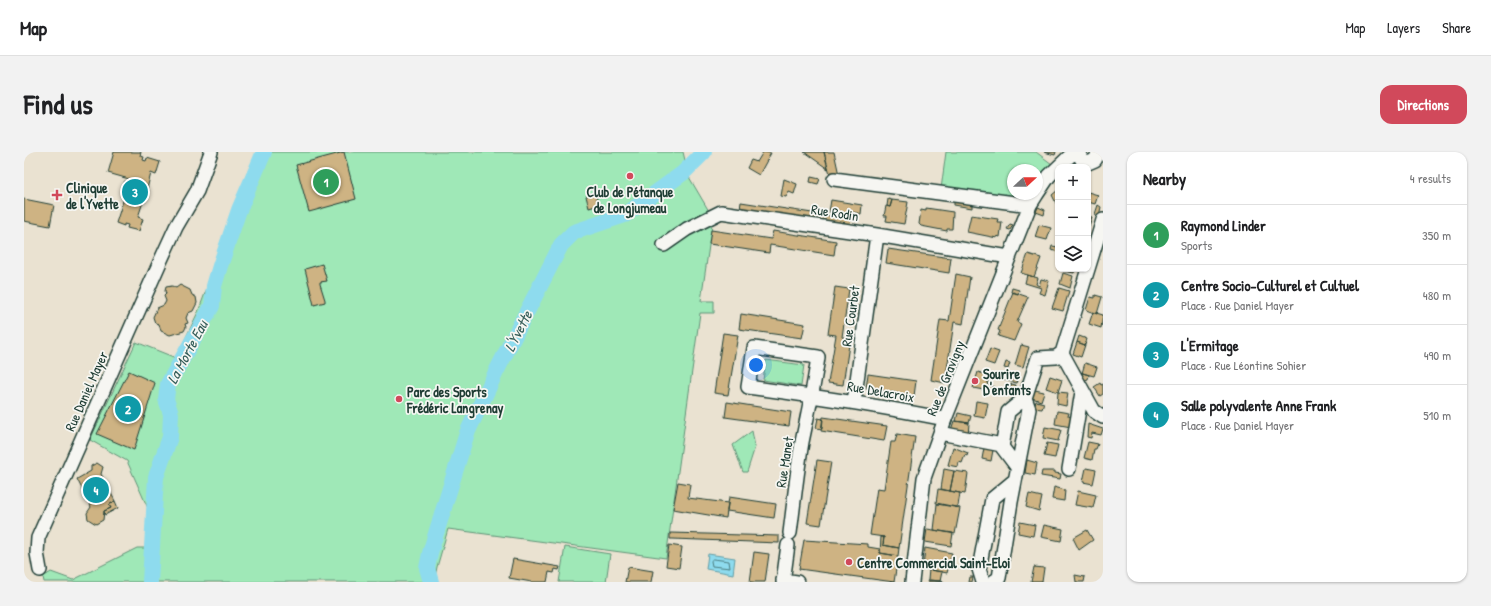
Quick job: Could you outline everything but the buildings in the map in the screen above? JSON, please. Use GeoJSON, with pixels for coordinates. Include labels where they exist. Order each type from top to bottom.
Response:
{"type":"FeatureCollection","features":[{"type":"Feature","properties":{"kind":"street","name":"Rue de Gravigny"},"geometry":{"type":"LineString","coordinates":[[1043,185],[1049,176],[1074,152]]}},
{"type":"Feature","properties":{"kind":"street"},"geometry":{"type":"LineString","coordinates":[[1078,152],[1082,160],[1094,161]]}},
{"type":"Feature","properties":{"kind":"street","name":"Rue Daniel Mayer"},"geometry":{"type":"LineString","coordinates":[[40,570],[37,553],[38,538],[176,227],[197,191],[207,153]]}},
{"type":"Feature","properties":{"kind":"street"},"geometry":{"type":"LineString","coordinates":[[834,179],[1007,194]]}},
{"type":"Feature","properties":{"kind":"street"},"geometry":{"type":"LineString","coordinates":[[1043,192],[1055,184]]}},
{"type":"Feature","properties":{"kind":"street","name":"Rue de Gravigny"},"geometry":{"type":"LineString","coordinates":[[912,582],[924,478],[945,419],[1009,257],[1034,200]]}},
{"type":"Feature","properties":{"kind":"street","name":"Rue Rodin"},"geometry":{"type":"LineString","coordinates":[[664,245],[687,229],[722,212],[877,235],[1009,257]]}},
{"type":"Feature","properties":{"kind":"street"},"geometry":{"type":"LineString","coordinates":[[1091,259],[1103,220]]}},
{"type":"Feature","properties":{"kind":"street","name":"Rue Courbet"},"geometry":{"type":"LineString","coordinates":[[854,402],[877,235]]}},
{"type":"Feature","properties":{"kind":"street"},"geometry":{"type":"LineString","coordinates":[[1017,467],[1002,447],[1008,412],[1025,398],[1038,358],[1056,357],[1062,353],[1087,272]]}},
{"type":"Feature","properties":{"kind":"street","name":"Rue Delacroix"},"geometry":{"type":"LineString","coordinates":[[812,397],[818,357],[754,348],[748,387],[812,397],[854,402],[945,419]]}},
{"type":"Feature","properties":{"kind":"street"},"geometry":{"type":"LineString","coordinates":[[1062,353],[1082,392],[1094,411],[1103,417]]}},
{"type":"Feature","properties":{"kind":"street"},"geometry":{"type":"LineString","coordinates":[[1069,469],[1082,392]]}},
{"type":"Feature","properties":{"kind":"street","name":"Rue Manet"},"geometry":{"type":"LineString","coordinates":[[783,581],[802,443],[812,397]]}},
{"type":"Feature","properties":{"kind":"street"},"geometry":{"type":"LineString","coordinates":[[996,580],[1029,409],[1025,398]]}},
{"type":"Feature","properties":{"kind":"street"},"geometry":{"type":"LineString","coordinates":[[940,433],[1002,444]]}},
{"type":"Feature","properties":{"kind":"street"},"geometry":{"type":"LineString","coordinates":[[983,582],[979,569],[992,499],[1015,480]]}},
{"type":"Feature","properties":{"kind":"street"},"geometry":{"type":"LineString","coordinates":[[783,581],[796,582]]}},
{"type":"Feature","properties":{"kind":"green space","name":"Parc des Sports Frédéric Langrenay"},"geometry":{"type":"Polygon","coordinates":[[[260,152],[683,152],[689,177],[713,218],[701,301],[714,301],[714,313],[700,313],[666,558],[448,529],[434,582],[44,582],[43,577],[51,572],[73,580],[137,548],[150,548],[150,513],[127,461],[90,440],[136,342],[176,358],[198,312],[253,165],[260,152]]]}},
{"type":"Feature","properties":{"kind":"green space"},"geometry":{"type":"Polygon","coordinates":[[[946,152],[1036,152],[1052,164],[1043,172],[1043,164],[1007,164],[1007,198],[941,189],[946,152]]]}},
{"type":"Feature","properties":{"kind":"green space"},"geometry":{"type":"Polygon","coordinates":[[[766,360],[804,365],[801,386],[763,380],[766,360]]]}},
{"type":"Feature","properties":{"kind":"green space"},"geometry":{"type":"Polygon","coordinates":[[[752,431],[755,447],[747,472],[743,472],[733,445],[752,431]]]}},
{"type":"Feature","properties":{"kind":"green space"},"geometry":{"type":"Polygon","coordinates":[[[565,547],[610,554],[606,582],[559,582],[565,547]]]}},
{"type":"Feature","properties":{"kind":"water"},"geometry":{"type":"Polygon","coordinates":[[[708,554],[735,558],[733,574],[706,569],[708,554]]]}},
{"type":"Feature","properties":{"kind":"waterway","name":"La Morte Eau"},"geometry":{"type":"LineString","coordinates":[[150,582],[156,477],[170,437],[171,414],[166,399],[168,384],[212,306],[214,286],[220,266],[239,210],[264,152]]}},
{"type":"Feature","properties":{"kind":"waterway","name":"L'Yvette"},"geometry":{"type":"LineString","coordinates":[[431,582],[427,568],[430,553],[467,433],[496,372],[561,245],[574,232],[625,215],[683,173],[704,152]]}},
{"type":"Feature","properties":{"kind":"place","name":"Club de Pétanque de Longjumeau"},"geometry":{"type":"Point","coordinates":[630,176]}},
{"type":"Feature","properties":{"kind":"place","name":"Raymond Linder"},"geometry":{"type":"Point","coordinates":[326,182]}},
{"type":"Feature","properties":{"kind":"place","name":"L'Ermitage"},"geometry":{"type":"Point","coordinates":[135,192]}},
{"type":"Feature","properties":{"kind":"place","name":"Clinique de l'Yvette"},"geometry":{"type":"Point","coordinates":[57,195]}},
{"type":"Feature","properties":{"kind":"place","name":"Sourire D'enfants"},"geometry":{"type":"Point","coordinates":[975,381]}},
{"type":"Feature","properties":{"kind":"place","name":"Parc des Sports Frédéric Langrenay"},"geometry":{"type":"Point","coordinates":[399,399]}},
{"type":"Feature","properties":{"kind":"place","name":"Centre Socio-Culturel et Cultuel"},"geometry":{"type":"Point","coordinates":[128,409]}},
{"type":"Feature","properties":{"kind":"place","name":"Salle polyvalente Anne Frank"},"geometry":{"type":"Point","coordinates":[96,490]}},
{"type":"Feature","properties":{"kind":"place","name":"Centre Commercial Saint-Eloi"},"geometry":{"type":"Point","coordinates":[849,562]}}]}
